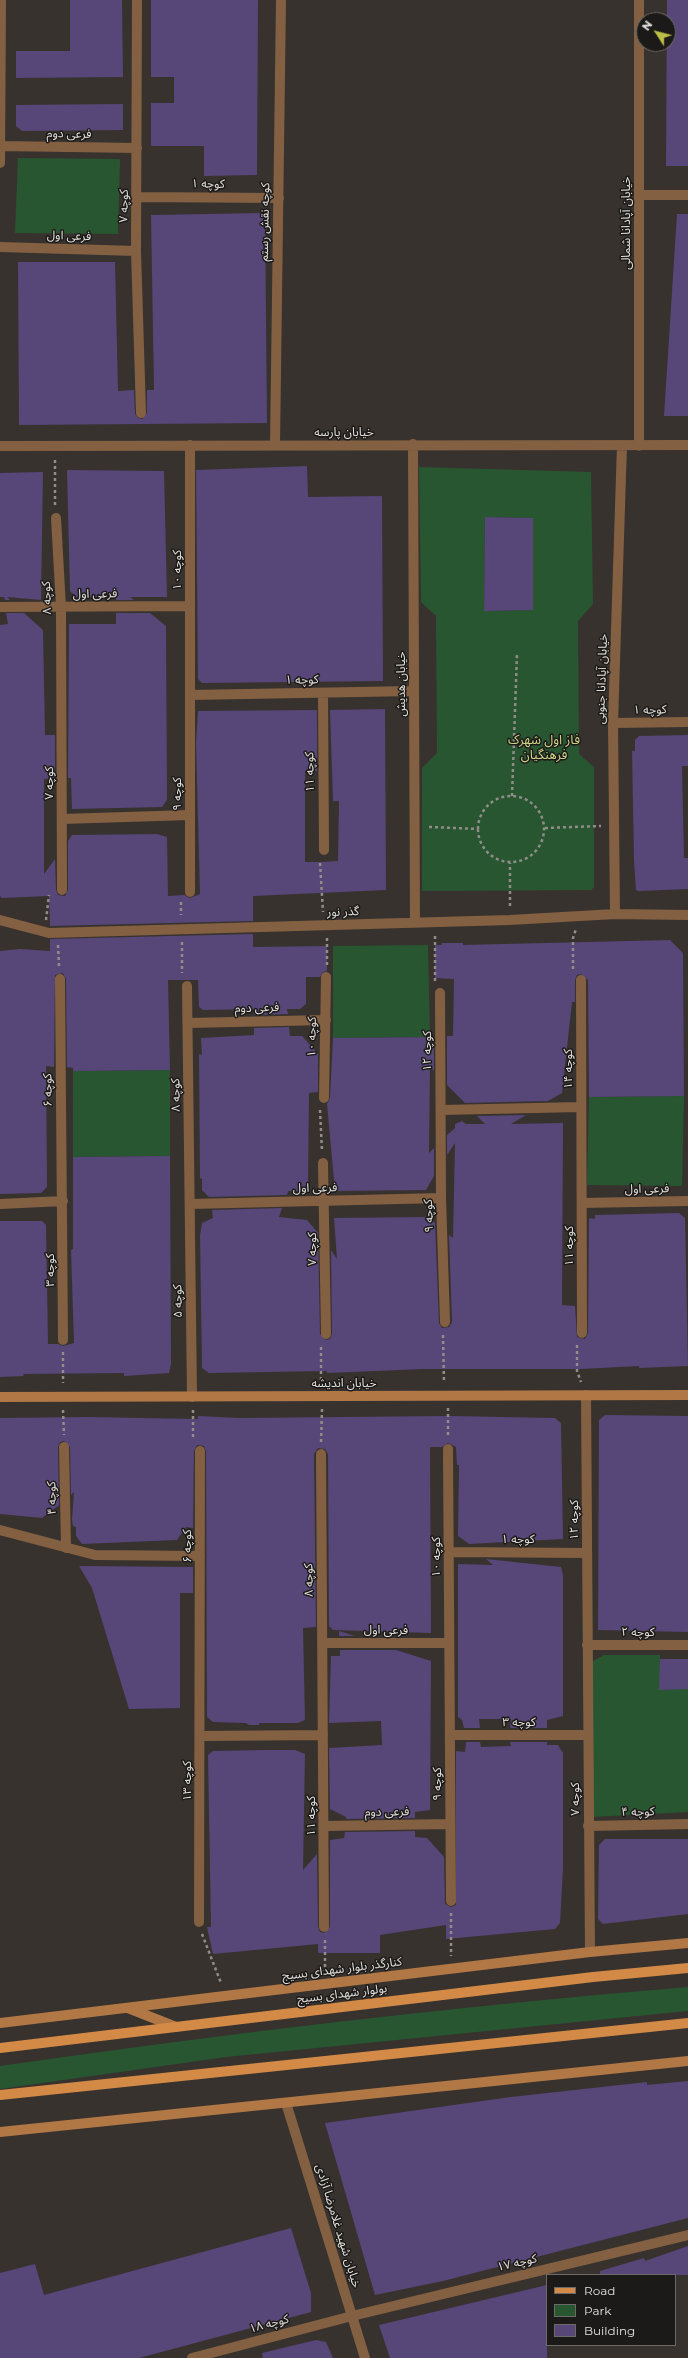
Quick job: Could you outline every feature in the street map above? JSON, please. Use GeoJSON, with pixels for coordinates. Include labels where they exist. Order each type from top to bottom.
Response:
{"type":"FeatureCollection","features":[{"type":"Feature","properties":{"kind":"main road","name":"بولوار شهدای بسیج"},"geometry":{"type":"LineString","coordinates":[[0,2048],[688,1968]]}},
{"type":"Feature","properties":{"kind":"main road"},"geometry":{"type":"LineString","coordinates":[[0,2096],[688,2023]]}},
{"type":"Feature","properties":{"kind":"street"},"geometry":{"type":"LineString","coordinates":[[0,163],[1,0]]}},
{"type":"Feature","properties":{"kind":"street","name":"کوچه ۷"},"geometry":{"type":"LineString","coordinates":[[137,0],[138,148],[136,251],[141,413]]}},
{"type":"Feature","properties":{"kind":"street","name":"کوچه نقش رستم"},"geometry":{"type":"LineString","coordinates":[[275,445],[281,0]]}},
{"type":"Feature","properties":{"kind":"street","name":"خیابان آپادانا شمالی"},"geometry":{"type":"LineString","coordinates":[[639,0],[639,446]]}},
{"type":"Feature","properties":{"kind":"street","name":"فرعی دوم"},"geometry":{"type":"LineString","coordinates":[[0,146],[138,148]]}},
{"type":"Feature","properties":{"kind":"street"},"geometry":{"type":"LineString","coordinates":[[639,195],[688,195]]}},
{"type":"Feature","properties":{"kind":"street","name":"کوچه ۱"},"geometry":{"type":"LineString","coordinates":[[137,197],[279,198]]}},
{"type":"Feature","properties":{"kind":"street","name":"فرعی اول"},"geometry":{"type":"LineString","coordinates":[[0,247],[136,251]]}},
{"type":"Feature","properties":{"kind":"street","name":"خیابان پارسه"},"geometry":{"type":"LineString","coordinates":[[0,446],[413,444],[688,445]]}},
{"type":"Feature","properties":{"kind":"street","name":"خیابان هدیش"},"geometry":{"type":"LineString","coordinates":[[413,444],[415,922]]}},
{"type":"Feature","properties":{"kind":"street","name":"کوچه ۱۰"},"geometry":{"type":"LineString","coordinates":[[190,445],[190,695]]}},
{"type":"Feature","properties":{"kind":"street","name":"خیابان آپادانا جنوبی"},"geometry":{"type":"LineString","coordinates":[[615,914],[613,723],[622,445]]}},
{"type":"Feature","properties":{"kind":"street","name":"کوچه ۸"},"geometry":{"type":"LineString","coordinates":[[56,518],[61,607],[61,676]]}},
{"type":"Feature","properties":{"kind":"street","name":"فرعی اول"},"geometry":{"type":"LineString","coordinates":[[0,608],[190,606]]}},
{"type":"Feature","properties":{"kind":"street","name":"کوچه ۷"},"geometry":{"type":"LineString","coordinates":[[61,676],[62,890]]}},
{"type":"Feature","properties":{"kind":"street","name":"کوچه ۱"},"geometry":{"type":"LineString","coordinates":[[190,695],[414,691]]}},
{"type":"Feature","properties":{"kind":"street","name":"کوچه ۱۱"},"geometry":{"type":"LineString","coordinates":[[323,693],[324,850]]}},
{"type":"Feature","properties":{"kind":"street","name":"کوچه ۹"},"geometry":{"type":"LineString","coordinates":[[190,695],[190,892]]}},
{"type":"Feature","properties":{"kind":"street","name":"کوچه ۱"},"geometry":{"type":"LineString","coordinates":[[613,723],[688,722]]}},
{"type":"Feature","properties":{"kind":"street"},"geometry":{"type":"LineString","coordinates":[[62,819],[190,815]]}},
{"type":"Feature","properties":{"kind":"street","name":"گذر نور"},"geometry":{"type":"LineString","coordinates":[[0,920],[57,933],[510,920],[615,914],[688,915]]}},
{"type":"Feature","properties":{"kind":"street","name":"کوچه ۱۰"},"geometry":{"type":"LineString","coordinates":[[324,1098],[326,977]]}},
{"type":"Feature","properties":{"kind":"street","name":"کوچه ۶"},"geometry":{"type":"LineString","coordinates":[[60,980],[62,1201]]}},
{"type":"Feature","properties":{"kind":"street","name":"کوچه ۱۴"},"geometry":{"type":"LineString","coordinates":[[581,980],[582,1159]]}},
{"type":"Feature","properties":{"kind":"street","name":"کوچه ۸"},"geometry":{"type":"LineString","coordinates":[[187,986],[190,1204]]}},
{"type":"Feature","properties":{"kind":"street","name":"کوچه ۱۲"},"geometry":{"type":"LineString","coordinates":[[440,993],[441,1110]]}},
{"type":"Feature","properties":{"kind":"street","name":"فرعی دوم"},"geometry":{"type":"LineString","coordinates":[[188,1023],[326,1020]]}},
{"type":"Feature","properties":{"kind":"street"},"geometry":{"type":"LineString","coordinates":[[441,1110],[581,1107]]}},
{"type":"Feature","properties":{"kind":"street","name":"کوچه ۹"},"geometry":{"type":"LineString","coordinates":[[441,1110],[441,1198],[445,1322]]}},
{"type":"Feature","properties":{"kind":"street","name":"کوچه ۱۱"},"geometry":{"type":"LineString","coordinates":[[582,1159],[582,1333]]}},
{"type":"Feature","properties":{"kind":"street","name":"کوچه ۷"},"geometry":{"type":"LineString","coordinates":[[323,1164],[325,1201],[326,1334]]}},
{"type":"Feature","properties":{"kind":"street","name":"فرعی اول"},"geometry":{"type":"LineString","coordinates":[[190,1204],[441,1198]]}},
{"type":"Feature","properties":{"kind":"street"},"geometry":{"type":"LineString","coordinates":[[0,1204],[62,1201]]}},
{"type":"Feature","properties":{"kind":"street","name":"کوچه ۳"},"geometry":{"type":"LineString","coordinates":[[62,1201],[63,1340]]}},
{"type":"Feature","properties":{"kind":"street","name":"فرعی اول"},"geometry":{"type":"LineString","coordinates":[[582,1203],[688,1201]]}},
{"type":"Feature","properties":{"kind":"street","name":"کوچه ۵"},"geometry":{"type":"LineString","coordinates":[[190,1204],[192,1397]]}},
{"type":"Feature","properties":{"kind":"street","name":"کوچه ۱۲"},"geometry":{"type":"LineString","coordinates":[[586,1395],[587,1645]]}},
{"type":"Feature","properties":{"kind":"street","name":"خیابان اندیشه"},"geometry":{"type":"LineString","coordinates":[[0,1397],[688,1395]]}},
{"type":"Feature","properties":{"kind":"street","name":"کوچه ۴"},"geometry":{"type":"LineString","coordinates":[[64,1447],[66,1548]]}},
{"type":"Feature","properties":{"kind":"street","name":"کوچه ۱۰"},"geometry":{"type":"LineString","coordinates":[[448,1449],[449,1666]]}},
{"type":"Feature","properties":{"kind":"street","name":"کوچه ۶"},"geometry":{"type":"LineString","coordinates":[[200,1451],[200,1640]]}},
{"type":"Feature","properties":{"kind":"street","name":"کوچه ۸"},"geometry":{"type":"LineString","coordinates":[[320,1454],[323,1705]]}},
{"type":"Feature","properties":{"kind":"street"},"geometry":{"type":"LineString","coordinates":[[0,1530],[95,1555],[200,1556]]}},
{"type":"Feature","properties":{"kind":"street","name":"کوچه ۱"},"geometry":{"type":"LineString","coordinates":[[448,1552],[587,1552]]}},
{"type":"Feature","properties":{"kind":"street","name":"کوچه ۱۳"},"geometry":{"type":"LineString","coordinates":[[199,1922],[200,1640]]}},
{"type":"Feature","properties":{"kind":"street","name":"فرعی اول"},"geometry":{"type":"LineString","coordinates":[[323,1643],[449,1643]]}},
{"type":"Feature","properties":{"kind":"street","name":"کوچه ۷"},"geometry":{"type":"LineString","coordinates":[[587,1645],[590,1952]]}},
{"type":"Feature","properties":{"kind":"street","name":"کوچه ۲"},"geometry":{"type":"LineString","coordinates":[[587,1645],[688,1645]]}},
{"type":"Feature","properties":{"kind":"street","name":"کوچه ۹"},"geometry":{"type":"LineString","coordinates":[[449,1666],[451,1902]]}},
{"type":"Feature","properties":{"kind":"street","name":"کوچه ۱۱"},"geometry":{"type":"LineString","coordinates":[[323,1705],[324,1928]]}},
{"type":"Feature","properties":{"kind":"street"},"geometry":{"type":"LineString","coordinates":[[200,1736],[323,1735]]}},
{"type":"Feature","properties":{"kind":"street","name":"کوچه ۳"},"geometry":{"type":"LineString","coordinates":[[450,1735],[588,1735]]}},
{"type":"Feature","properties":{"kind":"street","name":"فرعی دوم"},"geometry":{"type":"LineString","coordinates":[[324,1826],[450,1824]]}},
{"type":"Feature","properties":{"kind":"street","name":"کوچه ۴"},"geometry":{"type":"LineString","coordinates":[[588,1826],[688,1824]]}},
{"type":"Feature","properties":{"kind":"street","name":"کنارگذر بلوار شهدای بسیج"},"geometry":{"type":"LineString","coordinates":[[0,2023],[590,1952],[688,1943]]}},
{"type":"Feature","properties":{"kind":"street"},"geometry":{"type":"LineString","coordinates":[[666,1970],[688,1962]]}},
{"type":"Feature","properties":{"kind":"street"},"geometry":{"type":"LineString","coordinates":[[127,2008],[176,2027]]}},
{"type":"Feature","properties":{"kind":"street"},"geometry":{"type":"LineString","coordinates":[[0,2132],[688,2061]]}},
{"type":"Feature","properties":{"kind":"street","name":"خیابان شهید غلامرضا آزادی"},"geometry":{"type":"LineString","coordinates":[[286,2103],[365,2358]]}},
{"type":"Feature","properties":{"kind":"street","name":"کوچه ۱۷"},"geometry":{"type":"LineString","coordinates":[[352,2316],[688,2235]]}},
{"type":"Feature","properties":{"kind":"street","name":"کوچه ۱۸"},"geometry":{"type":"LineString","coordinates":[[192,2358],[352,2316]]}},
{"type":"Feature","properties":{"kind":"path"},"geometry":{"type":"LineString","coordinates":[[56,518],[54,467],[57,445]]}},
{"type":"Feature","properties":{"kind":"path"},"geometry":{"type":"LineString","coordinates":[[512,796],[517,654]]}},
{"type":"Feature","properties":{"kind":"path"},"geometry":{"type":"LineString","coordinates":[[512,796],[524,798],[532,803],[543,818],[545,828],[543,841],[536,852],[521,862],[510,863],[502,862],[486,851],[480,843],[478,829],[482,814],[487,806],[495,800],[512,796]]}},
{"type":"Feature","properties":{"kind":"path"},"geometry":{"type":"LineString","coordinates":[[545,828],[614,826]]}},
{"type":"Feature","properties":{"kind":"path"},"geometry":{"type":"LineString","coordinates":[[414,827],[478,829]]}},
{"type":"Feature","properties":{"kind":"path"},"geometry":{"type":"LineString","coordinates":[[324,850],[320,857],[321,907],[328,925],[326,977]]}},
{"type":"Feature","properties":{"kind":"path"},"geometry":{"type":"LineString","coordinates":[[510,863],[510,920]]}},
{"type":"Feature","properties":{"kind":"path"},"geometry":{"type":"LineString","coordinates":[[60,980],[57,933],[46,925],[49,892],[62,890]]}},
{"type":"Feature","properties":{"kind":"path"},"geometry":{"type":"LineString","coordinates":[[187,986],[183,987],[181,893],[190,892]]}},
{"type":"Feature","properties":{"kind":"path"},"geometry":{"type":"LineString","coordinates":[[580,917],[573,938],[574,980],[581,980]]}},
{"type":"Feature","properties":{"kind":"path"},"geometry":{"type":"LineString","coordinates":[[435,922],[435,994],[440,993]]}},
{"type":"Feature","properties":{"kind":"path"},"geometry":{"type":"LineString","coordinates":[[323,1164],[320,1098],[324,1098]]}},
{"type":"Feature","properties":{"kind":"path"},"geometry":{"type":"LineString","coordinates":[[445,1322],[443,1322],[443,1377],[447,1396],[448,1449]]}},
{"type":"Feature","properties":{"kind":"path"},"geometry":{"type":"LineString","coordinates":[[582,1333],[576,1334],[577,1371],[586,1395]]}},
{"type":"Feature","properties":{"kind":"path"},"geometry":{"type":"LineString","coordinates":[[320,1454],[323,1396],[320,1375],[321,1334],[326,1334]]}},
{"type":"Feature","properties":{"kind":"path"},"geometry":{"type":"LineString","coordinates":[[63,1340],[64,1447]]}},
{"type":"Feature","properties":{"kind":"path"},"geometry":{"type":"LineString","coordinates":[[192,1397],[193,1451],[200,1451]]}},
{"type":"Feature","properties":{"kind":"path"},"geometry":{"type":"LineString","coordinates":[[451,1902],[451,1969]]}},
{"type":"Feature","properties":{"kind":"path"},"geometry":{"type":"LineString","coordinates":[[199,1922],[227,1996]]}},
{"type":"Feature","properties":{"kind":"path"},"geometry":{"type":"LineString","coordinates":[[324,1928],[325,1984]]}},
{"type":"Feature","properties":{"kind":"green space"},"geometry":{"type":"Polygon","coordinates":[[[18,158],[120,159],[118,234],[15,233],[18,158]]]}},
{"type":"Feature","properties":{"kind":"green space"},"geometry":{"type":"Polygon","coordinates":[[[419,467],[591,472],[593,604],[578,621],[579,754],[594,767],[594,887],[591,890],[422,891],[422,768],[437,753],[436,616],[421,602],[419,467]],[[485,517],[484,611],[533,610],[533,518],[485,517]]]}},
{"type":"Feature","properties":{"kind":"green space"},"geometry":{"type":"Polygon","coordinates":[[[428,945],[430,1037],[333,1038],[333,946],[428,945]]]}},
{"type":"Feature","properties":{"kind":"green space"},"geometry":{"type":"Polygon","coordinates":[[[170,1070],[170,1156],[73,1157],[73,1071],[170,1070]]]}},
{"type":"Feature","properties":{"kind":"green space"},"geometry":{"type":"Polygon","coordinates":[[[684,1096],[682,1186],[587,1185],[589,1097],[684,1096]]]}},
{"type":"Feature","properties":{"kind":"green space"},"geometry":{"type":"Polygon","coordinates":[[[604,1655],[660,1655],[660,1689],[688,1689],[688,1812],[592,1817],[593,1661],[604,1655]]]}},
{"type":"Feature","properties":{"kind":"green space"},"geometry":{"type":"Polygon","coordinates":[[[688,1987],[688,2011],[226,2057],[0,2089],[0,2066],[171,2042],[343,2021],[602,1994],[688,1987]]]}},
{"type":"Feature","properties":{"kind":"building"},"geometry":{"type":"Polygon","coordinates":[[[70,0],[122,0],[123,77],[16,78],[16,51],[70,51],[70,0]]]}},
{"type":"Feature","properties":{"kind":"building"},"geometry":{"type":"Polygon","coordinates":[[[151,0],[258,0],[257,175],[204,176],[204,146],[151,146],[151,103],[174,103],[174,77],[151,77],[151,0]]]}},
{"type":"Feature","properties":{"kind":"building"},"geometry":{"type":"Polygon","coordinates":[[[667,0],[688,0],[688,166],[666,166],[667,52],[676,52],[676,12],[667,12],[667,0]]]}},
{"type":"Feature","properties":{"kind":"building"},"geometry":{"type":"Polygon","coordinates":[[[123,104],[123,130],[22,131],[16,126],[16,105],[123,104]]]}},
{"type":"Feature","properties":{"kind":"building"},"geometry":{"type":"Polygon","coordinates":[[[265,213],[267,423],[19,425],[18,262],[115,262],[118,391],[134,390],[135,414],[138,418],[142,419],[147,413],[147,390],[154,390],[151,215],[265,213]]]}},
{"type":"Feature","properties":{"kind":"building"},"geometry":{"type":"Polygon","coordinates":[[[677,214],[688,214],[688,416],[664,416],[677,214]]]}},
{"type":"Feature","properties":{"kind":"building"},"geometry":{"type":"Polygon","coordinates":[[[307,466],[308,497],[382,496],[383,681],[202,683],[198,679],[196,470],[307,466]]]}},
{"type":"Feature","properties":{"kind":"building"},"geometry":{"type":"Polygon","coordinates":[[[67,470],[164,471],[167,597],[130,597],[134,600],[116,600],[116,597],[76,597],[70,591],[67,470]]]}},
{"type":"Feature","properties":{"kind":"building"},"geometry":{"type":"Polygon","coordinates":[[[43,472],[41,600],[7,597],[10,600],[5,600],[4,597],[0,597],[0,473],[43,472]]]}},
{"type":"Feature","properties":{"kind":"building"},"geometry":{"type":"Polygon","coordinates":[[[485,517],[533,518],[533,610],[484,611],[485,517]]]}},
{"type":"Feature","properties":{"kind":"building"},"geometry":{"type":"Polygon","coordinates":[[[6,613],[24,613],[43,630],[45,735],[55,735],[55,778],[44,779],[44,874],[55,859],[56,890],[58,895],[65,896],[68,890],[68,841],[72,835],[157,834],[167,837],[168,896],[184,895],[190,898],[200,894],[196,743],[198,711],[317,710],[317,771],[305,771],[305,862],[321,862],[338,861],[339,801],[333,801],[330,710],[385,709],[386,890],[253,896],[253,921],[50,926],[49,896],[2,898],[0,896],[0,625],[8,624],[6,613]]]}},
{"type":"Feature","properties":{"kind":"building"},"geometry":{"type":"Polygon","coordinates":[[[116,613],[150,613],[166,626],[167,800],[162,807],[72,809],[71,778],[68,778],[69,624],[116,624],[116,613]]]}},
{"type":"Feature","properties":{"kind":"building"},"geometry":{"type":"Polygon","coordinates":[[[688,735],[688,766],[682,766],[684,858],[688,858],[688,889],[638,891],[636,890],[634,860],[632,751],[635,751],[635,740],[639,736],[688,735]]]}},
{"type":"Feature","properties":{"kind":"building"},"geometry":{"type":"Polygon","coordinates":[[[253,934],[253,947],[327,946],[327,971],[323,972],[320,977],[306,977],[306,1004],[300,1009],[287,1009],[288,1014],[254,1015],[254,1009],[203,1010],[199,1007],[198,980],[168,980],[170,1070],[73,1071],[73,1068],[67,1067],[66,979],[63,973],[55,975],[54,1067],[46,1066],[47,1187],[41,1193],[0,1194],[0,951],[20,949],[50,951],[50,939],[253,934]]]}},
{"type":"Feature","properties":{"kind":"building"},"geometry":{"type":"Polygon","coordinates":[[[670,940],[683,953],[684,1096],[589,1097],[588,980],[581,974],[577,975],[575,980],[575,1002],[572,1002],[562,1093],[548,1101],[465,1103],[447,1085],[447,1036],[453,1036],[454,979],[435,978],[435,945],[442,945],[442,943],[463,943],[463,945],[670,940]]]}},
{"type":"Feature","properties":{"kind":"building"},"geometry":{"type":"Polygon","coordinates":[[[289,1027],[290,1036],[302,1036],[318,1054],[318,1092],[309,1093],[308,1185],[303,1191],[288,1191],[287,1195],[209,1197],[202,1190],[202,1179],[200,1178],[199,1054],[202,1055],[201,1038],[254,1035],[254,1028],[289,1027]]]}},
{"type":"Feature","properties":{"kind":"building"},"geometry":{"type":"Polygon","coordinates":[[[434,1037],[434,1071],[430,1067],[429,1153],[434,1148],[434,1176],[426,1190],[335,1191],[327,1104],[330,1098],[333,1038],[434,1037]]]}},
{"type":"Feature","properties":{"kind":"building"},"geometry":{"type":"Polygon","coordinates":[[[526,1115],[511,1124],[563,1123],[562,1305],[575,1306],[577,1337],[585,1339],[588,1333],[589,1218],[595,1219],[595,1215],[679,1213],[685,1218],[688,1366],[639,1368],[639,1366],[581,1369],[423,1369],[327,1373],[327,1371],[209,1373],[202,1368],[200,1235],[202,1223],[213,1218],[212,1210],[282,1208],[279,1217],[307,1220],[318,1233],[320,1334],[326,1340],[330,1339],[332,1334],[331,1250],[337,1259],[334,1218],[427,1217],[435,1223],[439,1323],[442,1328],[449,1327],[452,1322],[449,1235],[453,1238],[455,1143],[447,1155],[447,1135],[455,1128],[455,1124],[462,1121],[466,1124],[485,1124],[477,1116],[526,1115]]]}},
{"type":"Feature","properties":{"kind":"building"},"geometry":{"type":"Polygon","coordinates":[[[170,1156],[171,1364],[169,1373],[124,1376],[124,1373],[23,1374],[24,1376],[0,1377],[0,1221],[42,1221],[46,1225],[48,1344],[58,1344],[63,1346],[74,1343],[71,1250],[73,1249],[73,1157],[170,1156]]]}},
{"type":"Feature","properties":{"kind":"building"},"geometry":{"type":"Polygon","coordinates":[[[605,1415],[688,1416],[688,1632],[598,1630],[599,1420],[605,1415]]]}},
{"type":"Feature","properties":{"kind":"building"},"geometry":{"type":"Polygon","coordinates":[[[198,1416],[238,1418],[449,1416],[555,1418],[561,1423],[563,1539],[469,1544],[458,1536],[459,1465],[457,1465],[456,1447],[448,1443],[442,1447],[430,1447],[431,1633],[333,1630],[329,1626],[328,1454],[325,1449],[318,1448],[314,1454],[316,1627],[303,1628],[305,1720],[298,1723],[259,1723],[259,1725],[213,1722],[207,1717],[206,1451],[204,1446],[197,1445],[194,1451],[193,1528],[186,1527],[177,1540],[82,1544],[76,1536],[76,1527],[73,1526],[74,1492],[71,1495],[70,1447],[64,1441],[60,1442],[58,1447],[59,1505],[42,1518],[0,1514],[0,1418],[87,1417],[198,1419],[198,1416]]]}},
{"type":"Feature","properties":{"kind":"building"},"geometry":{"type":"Polygon","coordinates":[[[486,1559],[561,1567],[563,1575],[563,1716],[547,1720],[547,1728],[510,1728],[511,1719],[479,1719],[480,1728],[464,1728],[462,1720],[458,1717],[458,1564],[493,1565],[486,1559]]]}},
{"type":"Feature","properties":{"kind":"building"},"geometry":{"type":"Polygon","coordinates":[[[79,1566],[193,1567],[193,1593],[180,1593],[180,1708],[129,1709],[92,1588],[79,1566]]]}},
{"type":"Feature","properties":{"kind":"building"},"geometry":{"type":"Polygon","coordinates":[[[339,1631],[355,1636],[339,1636],[339,1631]]]}},
{"type":"Feature","properties":{"kind":"building"},"geometry":{"type":"Polygon","coordinates":[[[340,1650],[396,1650],[431,1661],[430,1810],[415,1812],[415,1818],[346,1819],[346,1817],[330,1809],[329,1748],[382,1745],[381,1721],[329,1723],[331,1656],[340,1656],[340,1650]]]}},
{"type":"Feature","properties":{"kind":"building"},"geometry":{"type":"Polygon","coordinates":[[[660,1659],[688,1659],[688,1689],[659,1690],[660,1659]]]}},
{"type":"Feature","properties":{"kind":"building"},"geometry":{"type":"Polygon","coordinates":[[[466,1742],[480,1742],[481,1747],[511,1746],[510,1742],[547,1742],[547,1745],[558,1745],[563,1753],[563,1869],[560,1923],[555,1929],[446,1939],[446,1925],[380,1935],[380,1953],[318,1953],[318,1944],[213,1954],[207,1927],[211,1927],[208,1755],[213,1751],[265,1750],[295,1750],[305,1754],[303,1870],[317,1854],[318,1927],[320,1932],[324,1933],[330,1927],[330,1840],[344,1838],[345,1832],[415,1831],[415,1837],[427,1838],[444,1857],[445,1904],[451,1907],[456,1905],[456,1751],[465,1752],[466,1742]]]}},
{"type":"Feature","properties":{"kind":"building"},"geometry":{"type":"Polygon","coordinates":[[[605,1839],[688,1839],[688,1914],[603,1924],[598,1919],[599,1845],[605,1839]]]}},
{"type":"Feature","properties":{"kind":"building"},"geometry":{"type":"Polygon","coordinates":[[[688,2081],[688,2218],[443,2281],[375,2295],[325,2123],[511,2097],[647,2082],[647,2085],[688,2081]]]}},
{"type":"Feature","properties":{"kind":"building"},"geometry":{"type":"Polygon","coordinates":[[[291,2228],[311,2293],[311,2312],[139,2358],[0,2358],[0,2273],[35,2264],[44,2295],[291,2228]]]}},
{"type":"Feature","properties":{"kind":"building"},"geometry":{"type":"Polygon","coordinates":[[[688,2246],[688,2275],[600,2274],[600,2271],[644,2258],[645,2261],[688,2246]]]}},
{"type":"Feature","properties":{"kind":"building"},"geometry":{"type":"Polygon","coordinates":[[[546,2285],[547,2358],[390,2358],[379,2325],[546,2285]]]}},
{"type":"Feature","properties":{"kind":"building"},"geometry":{"type":"Polygon","coordinates":[[[316,2340],[326,2342],[333,2358],[263,2358],[262,2353],[316,2340]]]}},
{"type":"Feature","properties":{"kind":"district","name":"فاز اول شهرک فرهنگیان"},"geometry":{"type":"Point","coordinates":[544,748]}}]}
